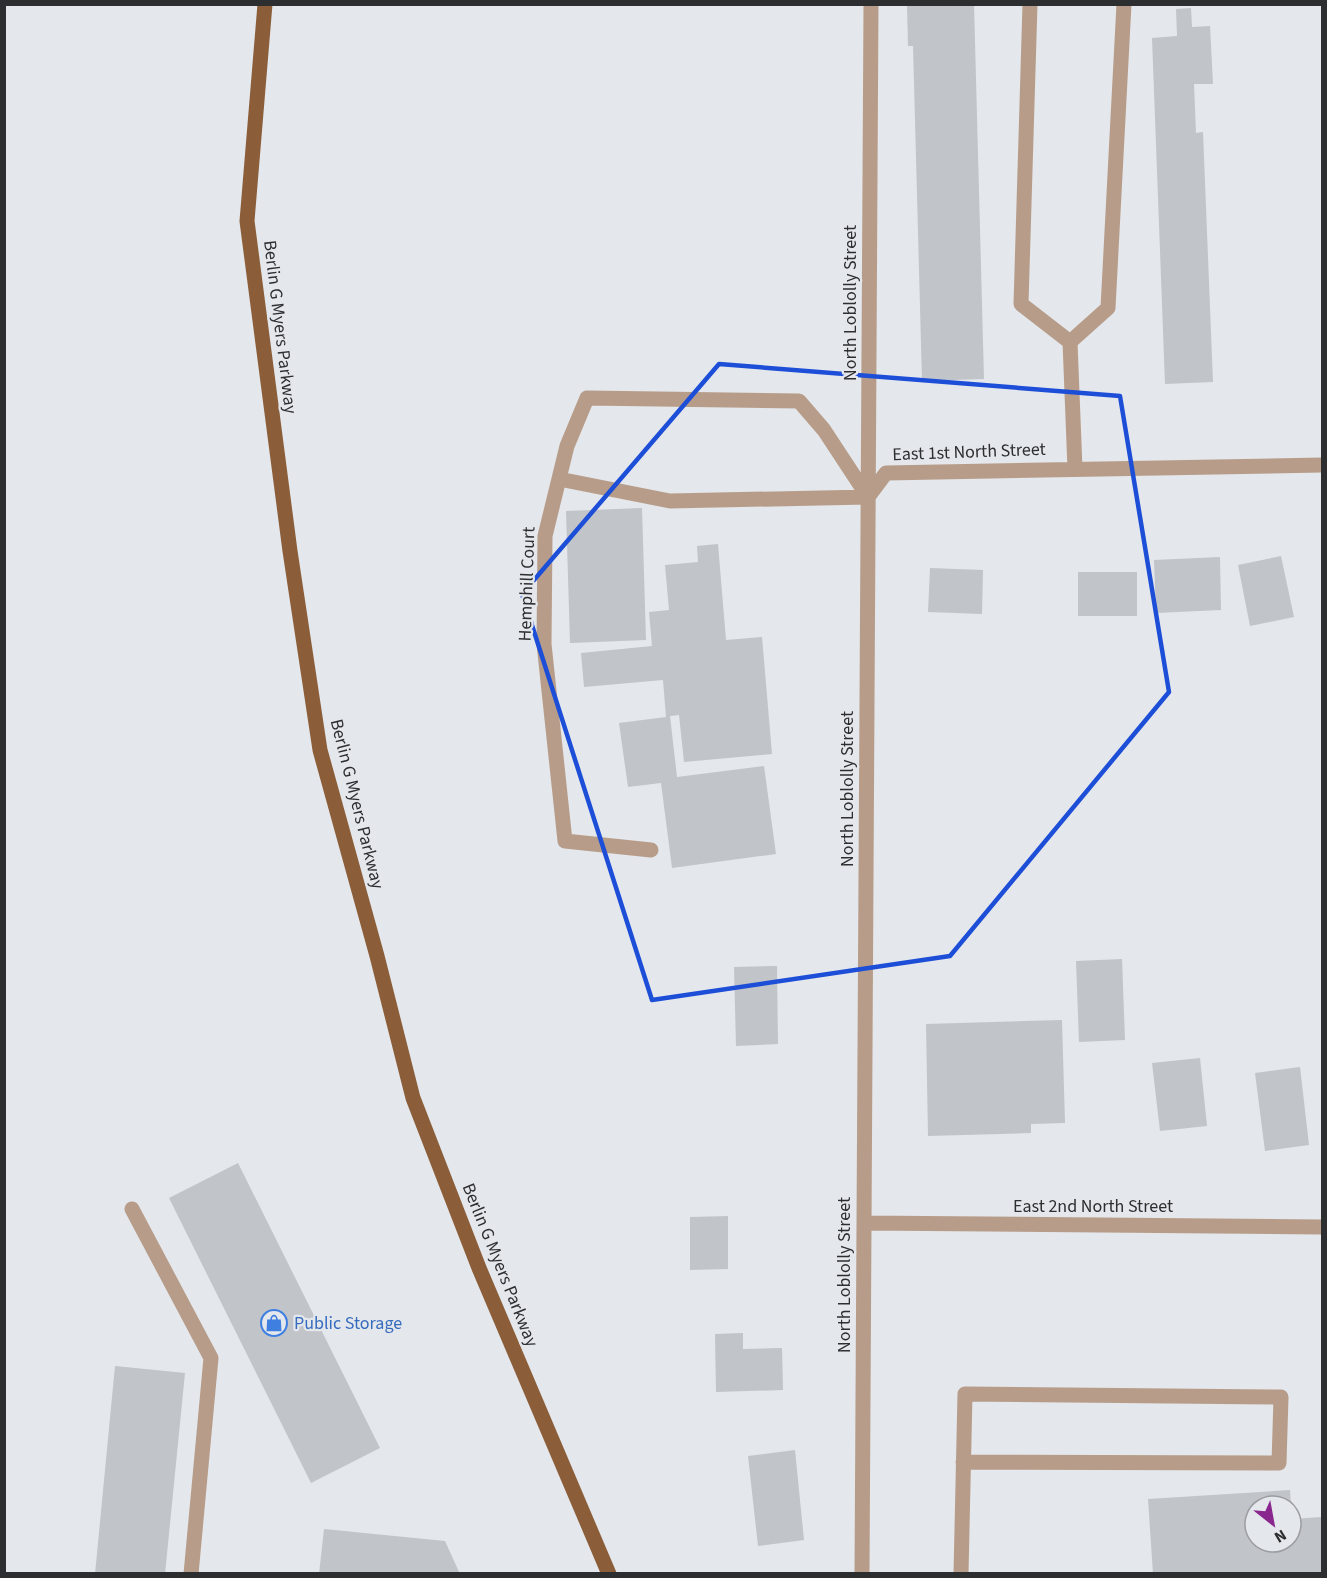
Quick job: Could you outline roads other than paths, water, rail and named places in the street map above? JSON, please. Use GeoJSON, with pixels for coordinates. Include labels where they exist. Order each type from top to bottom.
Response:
{"type":"FeatureCollection","features":[{"type":"Feature","properties":{"kind":"main road","name":"Berlin G Myers Parkway"},"geometry":{"type":"LineString","coordinates":[[265,4],[247,220],[290,551],[320,750],[377,956],[413,1098],[488,1289],[609,1574]]}},
{"type":"Feature","properties":{"kind":"street","name":"North Loblolly Street"},"geometry":{"type":"LineString","coordinates":[[862,1574],[871,4]]}},
{"type":"Feature","properties":{"kind":"street"},"geometry":{"type":"LineString","coordinates":[[1030,4],[1021,304],[1070,342]]}},
{"type":"Feature","properties":{"kind":"street"},"geometry":{"type":"LineString","coordinates":[[1074,469],[1070,342],[1108,308],[1124,4]]}},
{"type":"Feature","properties":{"kind":"street","name":"Hemphill Court"},"geometry":{"type":"LineString","coordinates":[[651,850],[565,841],[544,644],[545,536],[567,446],[587,398],[799,401],[824,430],[868,497]]}},
{"type":"Feature","properties":{"kind":"street","name":"East 1st North Street"},"geometry":{"type":"LineString","coordinates":[[868,497],[886,473],[1323,465]]}},
{"type":"Feature","properties":{"kind":"street"},"geometry":{"type":"LineString","coordinates":[[559,479],[670,501],[868,497]]}},
{"type":"Feature","properties":{"kind":"street"},"geometry":{"type":"LineString","coordinates":[[132,1209],[211,1359],[191,1574]]}},
{"type":"Feature","properties":{"kind":"street","name":"East 2nd North Street"},"geometry":{"type":"LineString","coordinates":[[864,1223],[1323,1227]]}},
{"type":"Feature","properties":{"kind":"street"},"geometry":{"type":"LineString","coordinates":[[961,1574],[963,1462],[965,1394],[1281,1397],[1280,1463],[963,1462]]}},
{"type":"Feature","properties":{"kind":"place","name":"Public Storage"},"geometry":{"type":"Point","coordinates":[274,1323]}}]}
